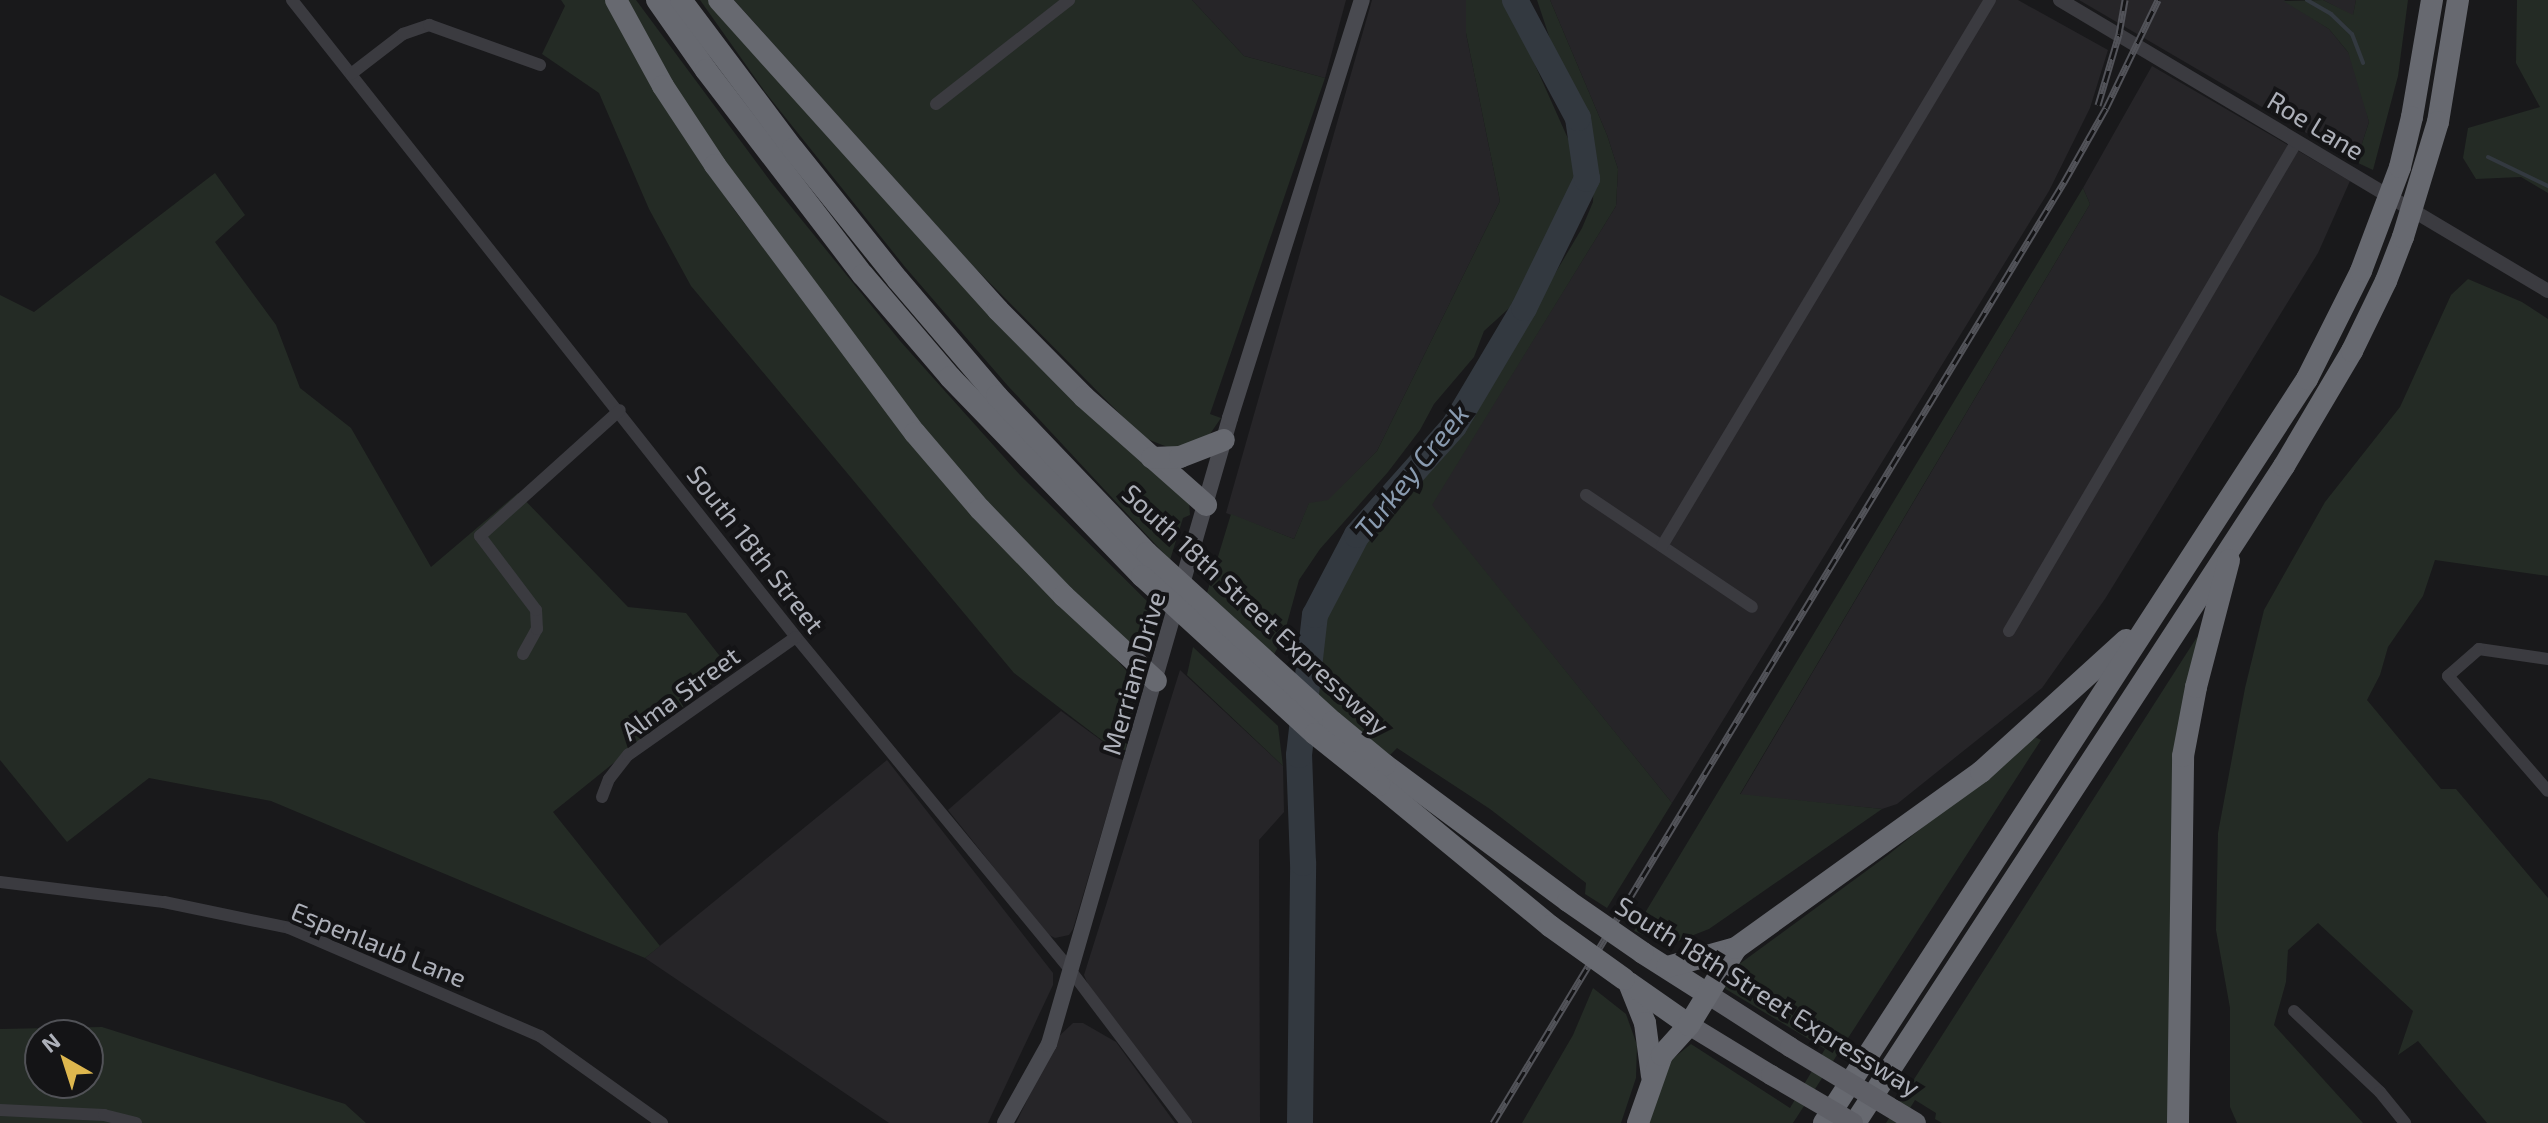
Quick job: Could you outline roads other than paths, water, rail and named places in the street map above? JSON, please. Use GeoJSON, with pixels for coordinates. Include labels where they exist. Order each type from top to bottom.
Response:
{"type":"FeatureCollection","features":[{"type":"Feature","properties":{"kind":"highway"},"geometry":{"type":"LineString","coordinates":[[616,0],[663,86],[715,165],[915,433],[980,509],[1064,596],[1156,681]]}},
{"type":"Feature","properties":{"kind":"highway","name":"South 18th Street Expressway"},"geometry":{"type":"LineString","coordinates":[[657,0],[706,70],[863,275],[950,377],[1142,576],[1315,734],[1382,775],[1643,953],[1916,1123]]}},
{"type":"Feature","properties":{"kind":"highway","name":"South 18th Street Expressway"},"geometry":{"type":"LineString","coordinates":[[681,0],[793,149],[898,280],[997,396],[1147,553],[1333,722],[1382,775],[1550,926],[1689,1025],[1854,1123]]}},
{"type":"Feature","properties":{"kind":"highway"},"geometry":{"type":"LineString","coordinates":[[719,0],[998,310],[1084,397],[1206,505]]}},
{"type":"Feature","properties":{"kind":"highway"},"geometry":{"type":"LineString","coordinates":[[1824,1123],[2307,379],[2361,271],[2400,167],[2432,0]]}},
{"type":"Feature","properties":{"kind":"highway"},"geometry":{"type":"LineString","coordinates":[[1854,1123],[2318,410],[2386,281],[2403,237],[2438,122],[2458,0]]}},
{"type":"Feature","properties":{"kind":"highway"},"geometry":{"type":"LineString","coordinates":[[1152,458],[1180,457],[1224,440]]}},
{"type":"Feature","properties":{"kind":"highway"},"geometry":{"type":"LineString","coordinates":[[2178,1123],[2183,756],[2196,687],[2233,543]]}},
{"type":"Feature","properties":{"kind":"highway"},"geometry":{"type":"LineString","coordinates":[[1667,967],[1736,948],[1981,772],[2151,618]]}},
{"type":"Feature","properties":{"kind":"highway"},"geometry":{"type":"LineString","coordinates":[[1638,1123],[1662,1055],[1689,1025],[1736,948]]}},
{"type":"Feature","properties":{"kind":"highway"},"geometry":{"type":"LineString","coordinates":[[1626,981],[1645,1023],[1653,1077]]}},
{"type":"Feature","properties":{"kind":"main road","name":"Merriam Drive"},"geometry":{"type":"LineString","coordinates":[[1005,1123],[1049,1044],[1224,440],[1362,0]]}},
{"type":"Feature","properties":{"kind":"street","name":"South 18th Street"},"geometry":{"type":"LineString","coordinates":[[292,0],[620,410],[796,637],[1071,971],[1186,1123]]}},
{"type":"Feature","properties":{"kind":"street"},"geometry":{"type":"LineString","coordinates":[[936,104],[1069,0]]}},
{"type":"Feature","properties":{"kind":"street"},"geometry":{"type":"LineString","coordinates":[[1662,546],[1990,0]]}},
{"type":"Feature","properties":{"kind":"street","name":"Roe Lane"},"geometry":{"type":"LineString","coordinates":[[2060,0],[2548,291]]}},
{"type":"Feature","properties":{"kind":"street"},"geometry":{"type":"LineString","coordinates":[[351,74],[403,34],[429,25],[540,65]]}},
{"type":"Feature","properties":{"kind":"street"},"geometry":{"type":"LineString","coordinates":[[2009,631],[2297,141]]}},
{"type":"Feature","properties":{"kind":"street"},"geometry":{"type":"LineString","coordinates":[[523,654],[537,629],[536,610],[480,536],[620,410]]}},
{"type":"Feature","properties":{"kind":"street"},"geometry":{"type":"LineString","coordinates":[[1586,495],[1752,607]]}},
{"type":"Feature","properties":{"kind":"street","name":"Alma Street"},"geometry":{"type":"LineString","coordinates":[[602,797],[609,779],[628,755],[796,637]]}},
{"type":"Feature","properties":{"kind":"street"},"geometry":{"type":"LineString","coordinates":[[2548,659],[2479,649],[2448,676],[2548,791]]}},
{"type":"Feature","properties":{"kind":"street","name":"Espenlaub Lane"},"geometry":{"type":"LineString","coordinates":[[0,882],[164,902],[289,928],[540,1036],[662,1123]]}},
{"type":"Feature","properties":{"kind":"street"},"geometry":{"type":"LineString","coordinates":[[2294,1011],[2380,1092],[2405,1123]]}},
{"type":"Feature","properties":{"kind":"street"},"geometry":{"type":"LineString","coordinates":[[0,1110],[104,1115],[136,1123]]}},
{"type":"Feature","properties":{"kind":"waterway","name":"Turkey Creek"},"geometry":{"type":"LineString","coordinates":[[1300,1123],[1303,863],[1299,755],[1315,615],[1357,535],[1454,426],[1524,308],[1587,179],[1578,118],[1515,0]]}},
{"type":"Feature","properties":{"kind":"waterway"},"geometry":{"type":"LineString","coordinates":[[2307,0],[2331,14],[2352,34],[2363,63]]}},
{"type":"Feature","properties":{"kind":"waterway"},"geometry":{"type":"LineString","coordinates":[[2488,157],[2548,186]]}},
{"type":"Feature","properties":{"kind":"railway"},"geometry":{"type":"LineString","coordinates":[[2098,105],[2119,34],[2125,0]]}},
{"type":"Feature","properties":{"kind":"railway"},"geometry":{"type":"LineString","coordinates":[[1493,1123],[2064,182],[2106,108],[2158,0]]}}]}
